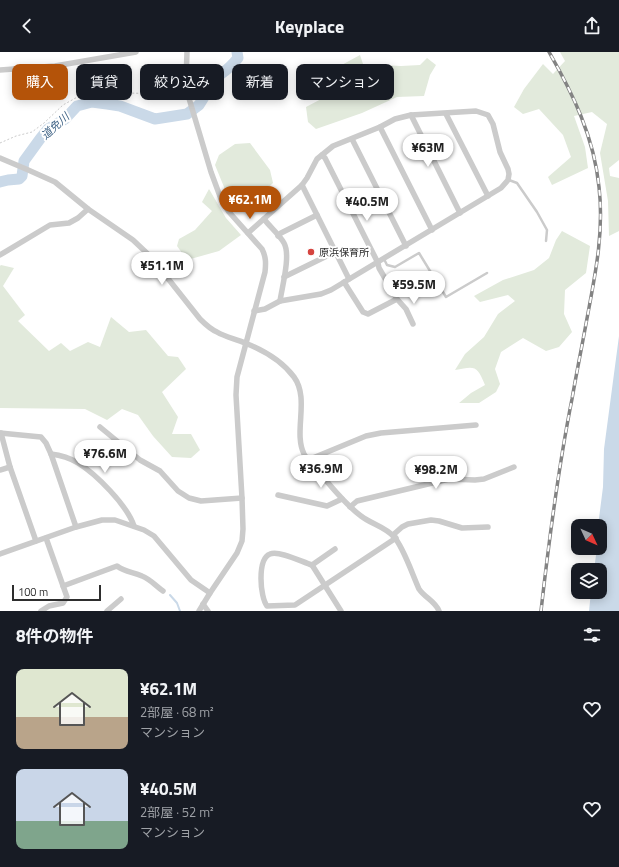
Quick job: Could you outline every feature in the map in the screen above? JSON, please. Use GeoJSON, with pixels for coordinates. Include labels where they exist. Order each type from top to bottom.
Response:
{"type":"FeatureCollection","features":[{"type":"Feature","properties":{"kind":"street"},"geometry":{"type":"LineString","coordinates":[[0,70],[55,66],[136,52]]}},
{"type":"Feature","properties":{"kind":"street"},"geometry":{"type":"LineString","coordinates":[[187,52],[187,64]]}},
{"type":"Feature","properties":{"kind":"street"},"geometry":{"type":"LineString","coordinates":[[189,100],[211,172],[221,199],[229,212],[262,249],[266,256],[265,272],[237,377],[236,395],[242,498],[242,541],[237,553],[199,611]]}},
{"type":"Feature","properties":{"kind":"street"},"geometry":{"type":"LineString","coordinates":[[248,233],[302,185],[317,159],[333,146],[396,119],[412,115],[476,111],[488,115],[493,124],[500,152],[509,174],[508,180],[501,188],[331,290],[321,294],[280,301],[265,309],[254,310]]}},
{"type":"Feature","properties":{"kind":"street"},"geometry":{"type":"LineString","coordinates":[[446,114],[488,196]]}},
{"type":"Feature","properties":{"kind":"street"},"geometry":{"type":"LineString","coordinates":[[412,115],[460,213]]}},
{"type":"Feature","properties":{"kind":"street"},"geometry":{"type":"LineString","coordinates":[[380,127],[432,230]]}},
{"type":"Feature","properties":{"kind":"street"},"geometry":{"type":"LineString","coordinates":[[352,139],[406,246]]}},
{"type":"Feature","properties":{"kind":"street"},"geometry":{"type":"LineString","coordinates":[[322,155],[378,263],[378,268],[397,299],[406,309],[413,324]]}},
{"type":"Feature","properties":{"kind":"street"},"geometry":{"type":"LineString","coordinates":[[0,158],[26,168],[55,182],[88,209],[143,248],[200,319],[209,328],[264,351],[282,365],[294,377],[300,388],[300,443],[303,452],[308,460],[350,507],[362,517],[394,537],[419,589],[424,596],[437,605],[440,611]]}},
{"type":"Feature","properties":{"kind":"street"},"geometry":{"type":"LineString","coordinates":[[302,185],[336,252],[347,281],[362,312],[368,314],[397,299]]}},
{"type":"Feature","properties":{"kind":"street"},"geometry":{"type":"LineString","coordinates":[[0,255],[50,225],[69,223],[78,218],[88,209]]}},
{"type":"Feature","properties":{"kind":"street"},"geometry":{"type":"LineString","coordinates":[[278,236],[281,233],[317,215]]}},
{"type":"Feature","properties":{"kind":"street"},"geometry":{"type":"LineString","coordinates":[[264,219],[284,242],[287,249],[287,260],[280,301]]}},
{"type":"Feature","properties":{"kind":"street"},"geometry":{"type":"LineString","coordinates":[[284,277],[336,252]]}},
{"type":"Feature","properties":{"kind":"street"},"geometry":{"type":"LineString","coordinates":[[308,460],[366,436],[476,425]]}},
{"type":"Feature","properties":{"kind":"street"},"geometry":{"type":"LineString","coordinates":[[100,427],[140,460],[160,471],[178,491],[189,498],[201,501],[242,498]]}},
{"type":"Feature","properties":{"kind":"street"},"geometry":{"type":"LineString","coordinates":[[36,541],[10,467],[1,433],[41,437],[46,443],[76,526]]}},
{"type":"Feature","properties":{"kind":"street"},"geometry":{"type":"LineString","coordinates":[[51,454],[59,455],[77,462],[93,474],[131,517],[134,526]]}},
{"type":"Feature","properties":{"kind":"street"},"geometry":{"type":"LineString","coordinates":[[0,470],[10,467]]}},
{"type":"Feature","properties":{"kind":"street"},"geometry":{"type":"LineString","coordinates":[[350,507],[357,501],[435,481],[449,479],[484,479],[514,467]]}},
{"type":"Feature","properties":{"kind":"street"},"geometry":{"type":"LineString","coordinates":[[278,495],[327,506],[342,499]]}},
{"type":"Feature","properties":{"kind":"street"},"geometry":{"type":"LineString","coordinates":[[0,554],[76,526],[102,520],[115,520],[144,530],[154,536],[191,580],[210,593]]}},
{"type":"Feature","properties":{"kind":"street"},"geometry":{"type":"LineString","coordinates":[[341,611],[325,586],[312,565],[278,553],[270,553],[265,557],[262,564],[260,585],[265,603],[267,606],[295,605],[325,586],[394,537],[402,527],[408,524],[438,520],[462,528],[488,527]]}},
{"type":"Feature","properties":{"kind":"street"},"geometry":{"type":"LineString","coordinates":[[40,611],[49,606],[63,602],[67,597],[46,538]]}},
{"type":"Feature","properties":{"kind":"street"},"geometry":{"type":"LineString","coordinates":[[312,565],[335,549]]}},
{"type":"Feature","properties":{"kind":"street"},"geometry":{"type":"LineString","coordinates":[[63,586],[118,566],[123,570],[141,575],[163,591]]}},
{"type":"Feature","properties":{"kind":"street"},"geometry":{"type":"LineString","coordinates":[[107,611],[121,599]]}},
{"type":"Feature","properties":{"kind":"street"},"geometry":{"type":"LineString","coordinates":[[203,604],[208,611]]}},
{"type":"Feature","properties":{"kind":"lane"},"geometry":{"type":"LineString","coordinates":[[508,180],[516,183],[537,212],[547,230],[546,241]]}},
{"type":"Feature","properties":{"kind":"lane"},"geometry":{"type":"LineString","coordinates":[[384,259],[387,264],[395,267],[420,253],[446,297],[487,273]]}},
{"type":"Feature","properties":{"kind":"path"},"geometry":{"type":"LineString","coordinates":[[0,143],[16,136],[32,132],[63,105],[81,95],[98,90],[114,90],[127,93],[140,93]]}},
{"type":"Feature","properties":{"kind":"shaded area"},"geometry":{"type":"Polygon","coordinates":[[[560,52],[619,52],[619,160],[609,168],[610,176],[619,178],[619,231],[609,236],[608,201],[600,153],[607,124],[592,112],[574,116],[585,147],[588,168],[552,185],[548,177],[571,157],[563,135],[539,109],[523,114],[514,107],[524,89],[543,64],[553,74],[565,61],[560,52]]]}},
{"type":"Feature","properties":{"kind":"shaded area"},"geometry":{"type":"Polygon","coordinates":[[[360,55],[363,64],[344,64],[360,55]]]}},
{"type":"Feature","properties":{"kind":"shaded area"},"geometry":{"type":"Polygon","coordinates":[[[427,58],[436,65],[430,75],[424,96],[394,98],[394,66],[420,65],[427,58]]]}},
{"type":"Feature","properties":{"kind":"shaded area"},"geometry":{"type":"Polygon","coordinates":[[[319,100],[390,100],[362,113],[316,129],[308,122],[306,107],[319,100]]]}},
{"type":"Feature","properties":{"kind":"shaded area"},"geometry":{"type":"Polygon","coordinates":[[[250,143],[270,170],[273,183],[254,201],[245,200],[241,211],[231,204],[215,165],[219,155],[235,144],[250,143]]]}},
{"type":"Feature","properties":{"kind":"shaded area"},"geometry":{"type":"Polygon","coordinates":[[[209,189],[226,218],[241,235],[219,251],[187,260],[177,246],[179,239],[195,230],[212,211],[202,202],[209,189]]]}},
{"type":"Feature","properties":{"kind":"shaded area"},"geometry":{"type":"Polygon","coordinates":[[[562,231],[590,246],[586,273],[565,290],[564,314],[572,332],[559,347],[546,351],[523,338],[501,352],[495,369],[500,384],[496,392],[479,403],[459,403],[471,393],[485,385],[480,374],[474,368],[455,370],[465,354],[484,337],[498,314],[515,301],[508,295],[480,302],[474,296],[503,280],[534,270],[549,258],[556,240],[562,231]]]}},
{"type":"Feature","properties":{"kind":"shaded area"},"geometry":{"type":"Polygon","coordinates":[[[1,265],[14,268],[3,286],[25,315],[18,321],[49,351],[61,343],[70,351],[88,342],[100,347],[111,317],[129,332],[146,330],[168,356],[178,357],[186,369],[162,392],[178,417],[172,434],[191,434],[200,450],[191,458],[172,457],[153,436],[138,415],[122,409],[107,420],[85,409],[0,408],[1,265]]]}},
{"type":"Feature","properties":{"kind":"water"},"geometry":{"type":"Polygon","coordinates":[[[619,336],[619,611],[589,611],[590,599],[607,599],[607,563],[595,563],[596,555],[607,555],[607,519],[599,519],[603,487],[604,449],[619,336]]]}},
{"type":"Feature","properties":{"kind":"waterway","name":"道免川"},"geometry":{"type":"LineString","coordinates":[[0,182],[19,179],[22,176],[24,161],[40,139],[48,129],[65,119],[77,106],[92,102],[120,106],[155,119],[187,114],[199,105],[204,97],[203,89],[228,69],[238,58],[237,52]]}},
{"type":"Feature","properties":{"kind":"waterway"},"geometry":{"type":"LineString","coordinates":[[170,595],[177,603],[180,611]]}},
{"type":"Feature","properties":{"kind":"railway"},"geometry":{"type":"LineString","coordinates":[[541,611],[558,478],[594,282],[601,219],[599,187],[587,133],[574,100],[549,52]]}},
{"type":"Feature","properties":{"kind":"place","name":"原浜保育所"},"geometry":{"type":"Point","coordinates":[311,252]}}]}
